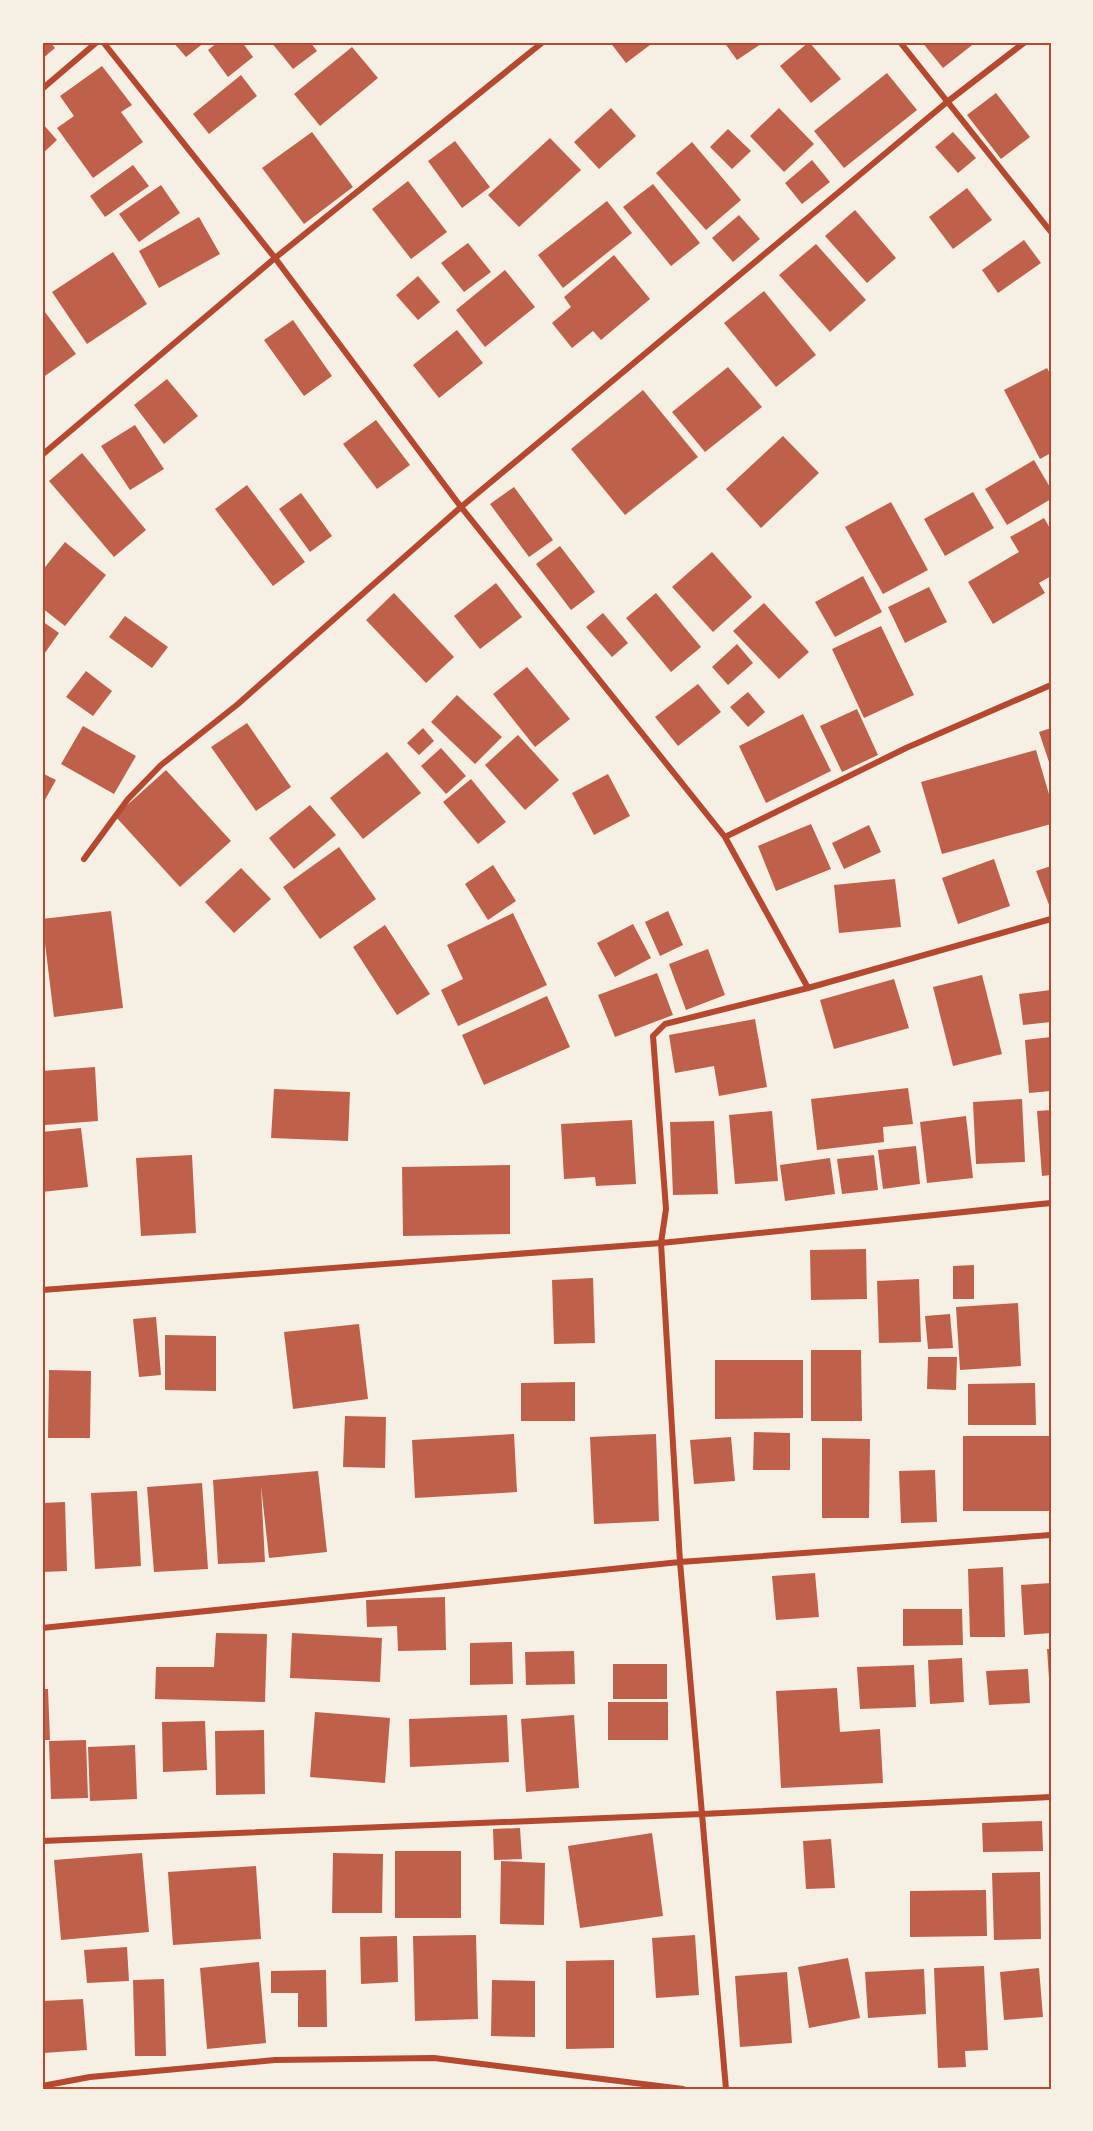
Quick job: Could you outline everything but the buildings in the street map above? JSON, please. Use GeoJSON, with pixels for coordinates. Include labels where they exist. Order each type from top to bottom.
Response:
{"type":"FeatureCollection","features":[{"type":"Feature","properties":{"kind":"street"},"geometry":{"type":"LineString","coordinates":[[42,89],[97,42]]}},
{"type":"Feature","properties":{"kind":"street"},"geometry":{"type":"LineString","coordinates":[[103,42],[275,258],[461,507],[725,837],[808,988]]}},
{"type":"Feature","properties":{"kind":"street"},"geometry":{"type":"LineString","coordinates":[[42,455],[275,258],[543,42]]}},
{"type":"Feature","properties":{"kind":"street"},"geometry":{"type":"LineString","coordinates":[[900,42],[1051,232]]}},
{"type":"Feature","properties":{"kind":"street"},"geometry":{"type":"LineString","coordinates":[[84,859],[128,799],[161,765],[238,704],[461,507],[948,102],[1024,42]]}},
{"type":"Feature","properties":{"kind":"street"},"geometry":{"type":"LineString","coordinates":[[725,837],[906,748],[1051,685]]}},
{"type":"Feature","properties":{"kind":"street"},"geometry":{"type":"LineString","coordinates":[[726,2089],[680,1562],[661,1243],[666,1209],[653,1036],[665,1024],[808,988],[1051,919]]}},
{"type":"Feature","properties":{"kind":"street"},"geometry":{"type":"LineString","coordinates":[[42,1290],[661,1243],[1051,1203]]}},
{"type":"Feature","properties":{"kind":"street"},"geometry":{"type":"LineString","coordinates":[[42,1628],[680,1562],[1051,1535]]}},
{"type":"Feature","properties":{"kind":"street"},"geometry":{"type":"LineString","coordinates":[[42,1841],[1051,1797]]}},
{"type":"Feature","properties":{"kind":"street"},"geometry":{"type":"LineString","coordinates":[[42,2085],[90,2077],[274,2060],[434,2058],[683,2089]]}}]}
